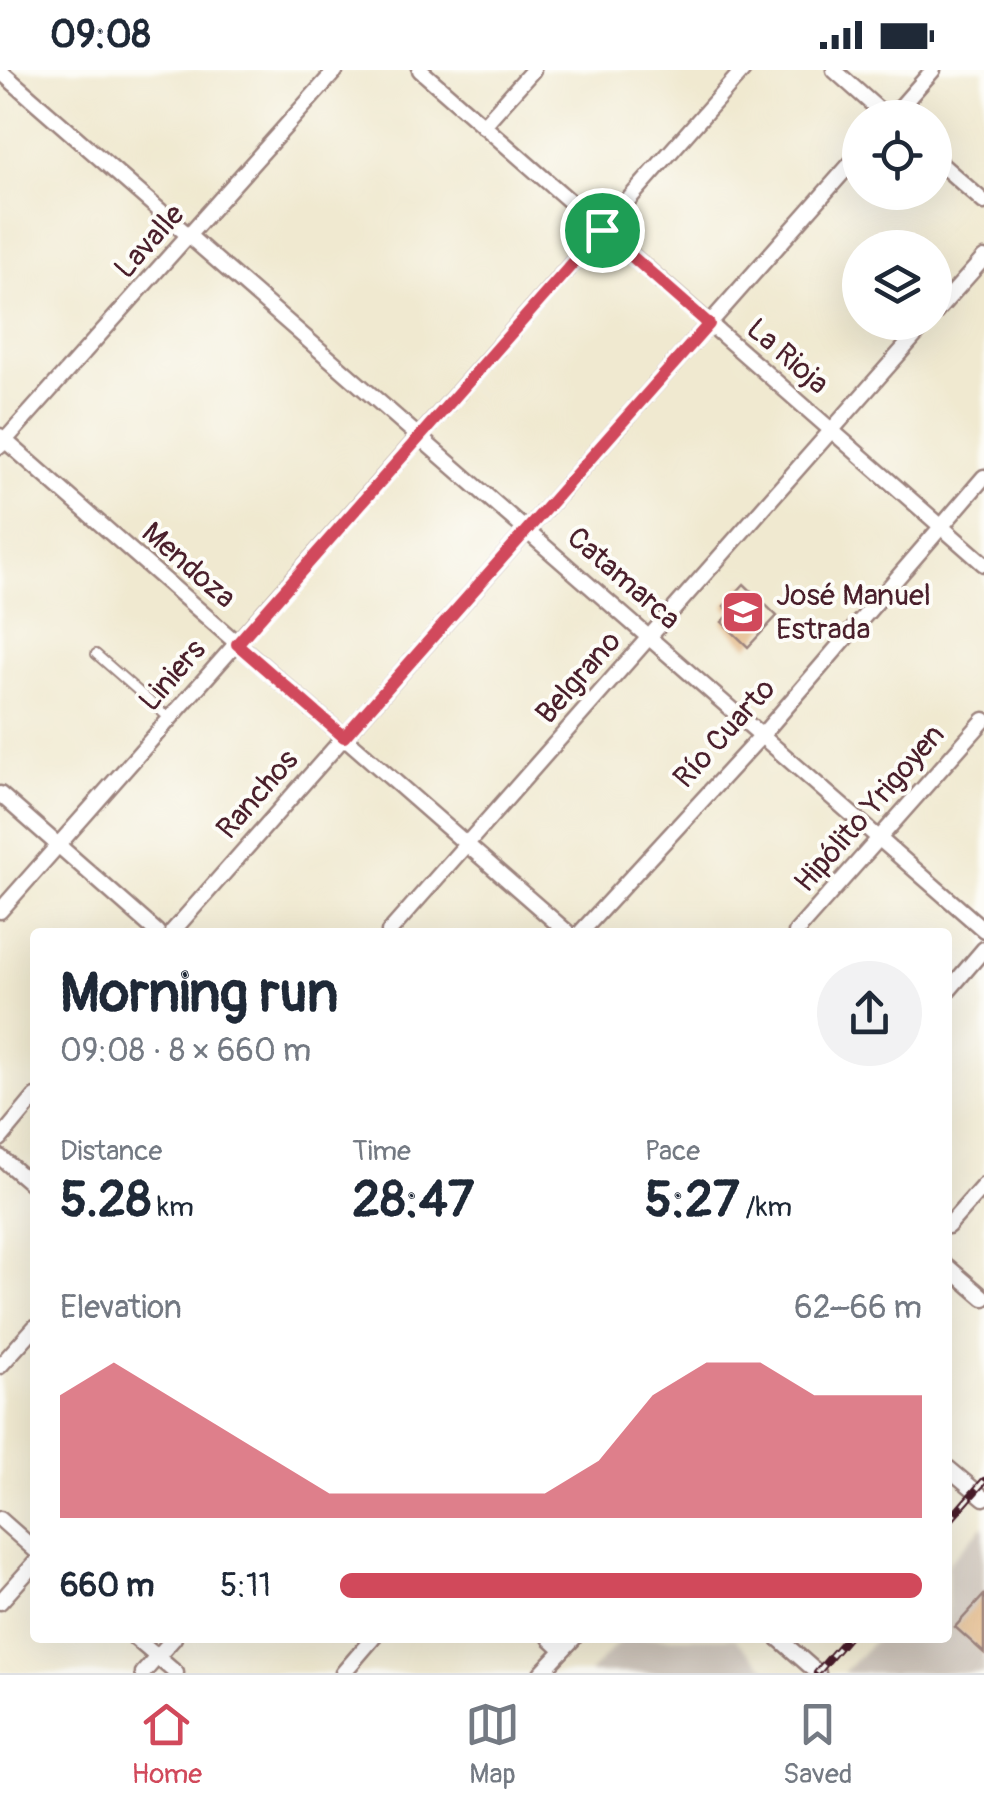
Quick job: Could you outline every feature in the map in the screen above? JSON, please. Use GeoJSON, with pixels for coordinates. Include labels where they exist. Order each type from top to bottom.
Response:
{"type":"FeatureCollection","features":[{"type":"Feature","properties":{"kind":"street","name":"Catamarca"},"geometry":{"type":"LineString","coordinates":[[0,70],[984,930]]}},
{"type":"Feature","properties":{"kind":"street","name":"Lavalle"},"geometry":{"type":"LineString","coordinates":[[2,441],[336,70]]}},
{"type":"Feature","properties":{"kind":"street","name":"La Rioja"},"geometry":{"type":"LineString","coordinates":[[420,70],[984,564]]}},
{"type":"Feature","properties":{"kind":"street"},"geometry":{"type":"LineString","coordinates":[[484,126],[533,70]]}},
{"type":"Feature","properties":{"kind":"street","name":"Liniers"},"geometry":{"type":"LineString","coordinates":[[0,910],[743,70]]}},
{"type":"Feature","properties":{"kind":"street"},"geometry":{"type":"LineString","coordinates":[[834,70],[869,100]]}},
{"type":"Feature","properties":{"kind":"street"},"geometry":{"type":"LineString","coordinates":[[906,100],[933,70]]}},
{"type":"Feature","properties":{"kind":"street","name":"Ranchos"},"geometry":{"type":"LineString","coordinates":[[176,928],[842,173]]}},
{"type":"Feature","properties":{"kind":"street"},"geometry":{"type":"LineString","coordinates":[[952,173],[984,202]]}},
{"type":"Feature","properties":{"kind":"street"},"geometry":{"type":"LineString","coordinates":[[952,294],[984,258]]}},
{"type":"Feature","properties":{"kind":"street","name":"Belgrano"},"geometry":{"type":"LineString","coordinates":[[392,928],[911,340]]}},
{"type":"Feature","properties":{"kind":"street","name":"Mendoza"},"geometry":{"type":"LineString","coordinates":[[2,441],[562,928]]}},
{"type":"Feature","properties":{"kind":"street","name":"Río Cuarto"},"geometry":{"type":"LineString","coordinates":[[585,928],[763,734],[984,477]]}},
{"type":"Feature","properties":{"kind":"street","name":"Hipólito Yrigoyen"},"geometry":{"type":"LineString","coordinates":[[800,928],[984,720]]}},
{"type":"Feature","properties":{"kind":"street"},"geometry":{"type":"LineString","coordinates":[[0,794],[152,928]]}},
{"type":"Feature","properties":{"kind":"street"},"geometry":{"type":"LineString","coordinates":[[952,986],[984,949]]}},
{"type":"Feature","properties":{"kind":"street"},"geometry":{"type":"LineString","coordinates":[[0,1139],[30,1103]]}},
{"type":"Feature","properties":{"kind":"street"},"geometry":{"type":"LineString","coordinates":[[0,1157],[30,1183]]}},
{"type":"Feature","properties":{"kind":"street"},"geometry":{"type":"LineString","coordinates":[[952,1221],[984,1184]]}},
{"type":"Feature","properties":{"kind":"street"},"geometry":{"type":"LineString","coordinates":[[952,1270],[984,1298]]}},
{"type":"Feature","properties":{"kind":"street"},"geometry":{"type":"LineString","coordinates":[[0,1366],[30,1333]]}},
{"type":"Feature","properties":{"kind":"street"},"geometry":{"type":"LineString","coordinates":[[952,1471],[984,1498]]}},
{"type":"Feature","properties":{"kind":"street"},"geometry":{"type":"LineString","coordinates":[[0,1519],[30,1546]]}},
{"type":"Feature","properties":{"kind":"street"},"geometry":{"type":"LineString","coordinates":[[0,1602],[30,1569]]}},
{"type":"Feature","properties":{"kind":"street"},"geometry":{"type":"LineString","coordinates":[[141,1643],[176,1673]]}},
{"type":"Feature","properties":{"kind":"street"},"geometry":{"type":"LineString","coordinates":[[143,1673],[170,1643]]}},
{"type":"Feature","properties":{"kind":"street"},"geometry":{"type":"LineString","coordinates":[[344,1673],[369,1643]]}},
{"type":"Feature","properties":{"kind":"street"},"geometry":{"type":"LineString","coordinates":[[541,1673],[568,1643]]}},
{"type":"Feature","properties":{"kind":"street"},"geometry":{"type":"LineString","coordinates":[[788,1643],[818,1673]]}},
{"type":"Feature","properties":{"kind":"lane"},"geometry":{"type":"LineString","coordinates":[[96,654],[170,719]]}},
{"type":"Feature","properties":{"kind":"shaded area"},"geometry":{"type":"Polygon","coordinates":[[[984,1525],[984,1673],[843,1673],[872,1643],[952,1643],[952,1559],[984,1525]]]}},
{"type":"Feature","properties":{"kind":"shaded area"},"geometry":{"type":"Polygon","coordinates":[[[618,1643],[739,1643],[772,1673],[589,1673],[618,1643]]]}},
{"type":"Feature","properties":{"kind":"building"},"geometry":{"type":"Polygon","coordinates":[[[744,584],[777,616],[748,647],[722,622],[731,613],[724,606],[744,584]]]}},
{"type":"Feature","properties":{"kind":"building"},"geometry":{"type":"Polygon","coordinates":[[[984,1595],[984,1653],[955,1627],[984,1595]]]}},
{"type":"Feature","properties":{"kind":"railway"},"geometry":{"type":"LineString","coordinates":[[952,1517],[984,1481]]}},
{"type":"Feature","properties":{"kind":"railway"},"geometry":{"type":"LineString","coordinates":[[817,1673],[843,1643]]}},
{"type":"Feature","properties":{"kind":"place","name":"José Manuel Estrada"},"geometry":{"type":"Point","coordinates":[743,612]}},
{"type":"Feature","properties":{"kind":"route"},"geometry":{"type":"LineString","coordinates":[[602,230],[709,324],[344,737],[237,644],[602,230]]}}]}
